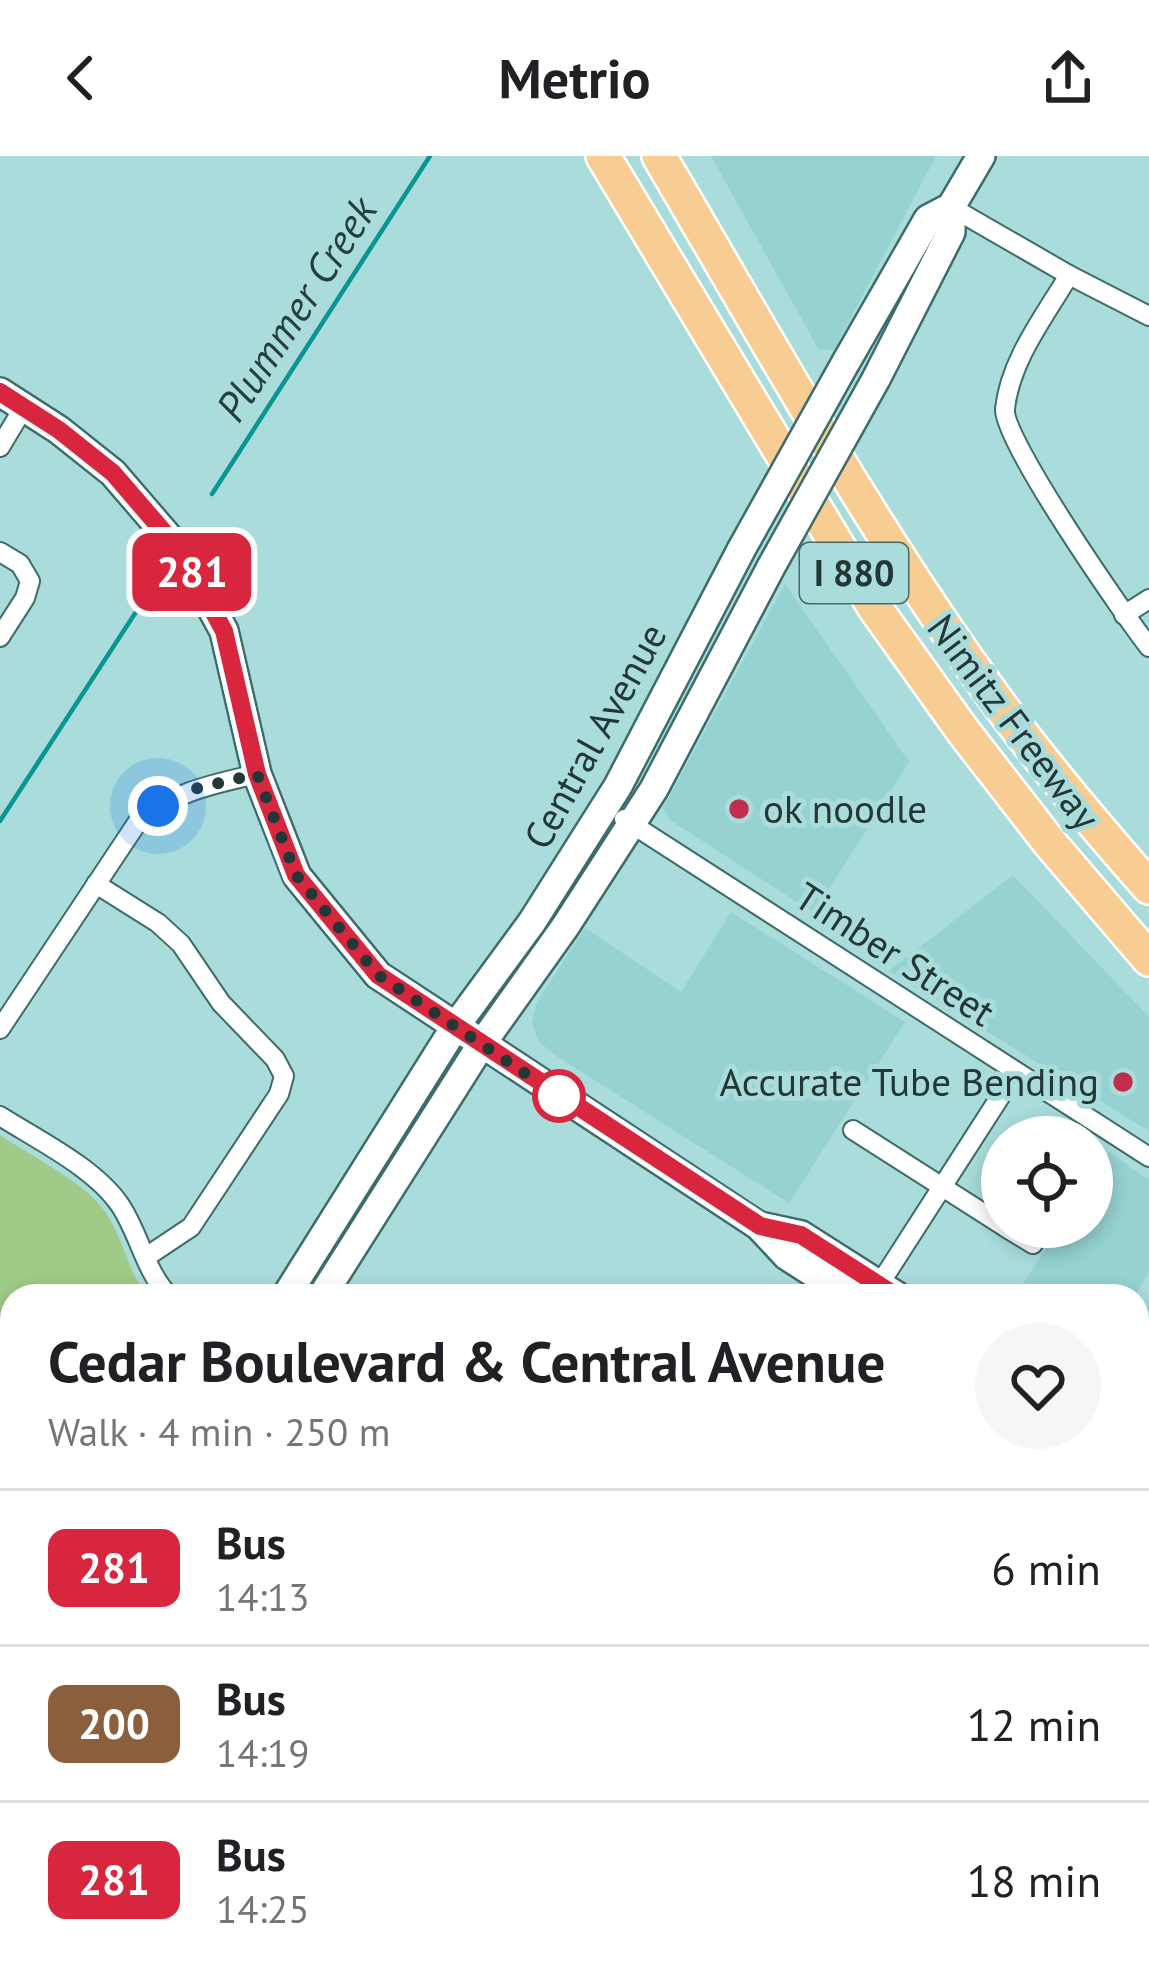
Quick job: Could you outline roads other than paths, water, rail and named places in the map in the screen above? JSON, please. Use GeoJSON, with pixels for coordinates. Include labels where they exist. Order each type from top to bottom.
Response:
{"type":"FeatureCollection","features":[{"type":"Feature","properties":{"kind":"highway","name":"Nimitz Freeway"},"geometry":{"type":"LineString","coordinates":[[602,156],[875,608],[1035,824],[1149,959]]}},
{"type":"Feature","properties":{"kind":"highway","name":"Nimitz Freeway"},"geometry":{"type":"LineString","coordinates":[[659,156],[918,586],[999,704],[1149,887]]}},
{"type":"Feature","properties":{"kind":"main road","name":"Central Avenue"},"geometry":{"type":"LineString","coordinates":[[329,1284],[393,1180],[654,789],[876,379],[951,232],[951,207],[981,156]]}},
{"type":"Feature","properties":{"kind":"main road","name":"Central Avenue"},"geometry":{"type":"LineString","coordinates":[[294,1284],[454,1028],[532,922],[605,806],[741,550],[928,219],[951,207]]}},
{"type":"Feature","properties":{"kind":"main road"},"geometry":{"type":"LineString","coordinates":[[8,400],[113,473],[181,552],[224,631],[257,774],[296,875],[378,975],[760,1226],[787,1256],[830,1284]]}},
{"type":"Feature","properties":{"kind":"main road"},"geometry":{"type":"LineString","coordinates":[[760,1226],[801,1235],[879,1284]]}},
{"type":"Feature","properties":{"kind":"street"},"geometry":{"type":"LineString","coordinates":[[951,207],[1149,315]]}},
{"type":"Feature","properties":{"kind":"street"},"geometry":{"type":"LineString","coordinates":[[1069,275],[1012,374],[1004,415],[1020,450],[1149,647]]}},
{"type":"Feature","properties":{"kind":"street"},"geometry":{"type":"LineString","coordinates":[[0,447],[8,400]]}},
{"type":"Feature","properties":{"kind":"street"},"geometry":{"type":"LineString","coordinates":[[0,551],[20,564],[30,580],[25,598],[0,637]]}},
{"type":"Feature","properties":{"kind":"street"},"geometry":{"type":"LineString","coordinates":[[1124,615],[1149,599]]}},
{"type":"Feature","properties":{"kind":"street"},"geometry":{"type":"LineString","coordinates":[[0,1029],[137,823],[186,791],[257,774]]}},
{"type":"Feature","properties":{"kind":"street","name":"Timber Street"},"geometry":{"type":"LineString","coordinates":[[605,806],[1149,1156]]}},
{"type":"Feature","properties":{"kind":"street"},"geometry":{"type":"LineString","coordinates":[[96,884],[158,923],[181,944],[221,1003],[275,1059],[284,1076],[279,1094],[205,1209],[191,1227],[146,1257]]}},
{"type":"Feature","properties":{"kind":"street"},"geometry":{"type":"LineString","coordinates":[[891,1284],[941,1187],[1016,1072]]}},
{"type":"Feature","properties":{"kind":"street"},"geometry":{"type":"LineString","coordinates":[[0,1116],[100,1180],[121,1206],[158,1284]]}},
{"type":"Feature","properties":{"kind":"street"},"geometry":{"type":"LineString","coordinates":[[853,1130],[981,1212]]}},
{"type":"Feature","properties":{"kind":"waterway","name":"Plummer Creek"},"geometry":{"type":"LineString","coordinates":[[212,494],[430,156]]}},
{"type":"Feature","properties":{"kind":"waterway","name":"Plummer Creek"},"geometry":{"type":"LineString","coordinates":[[0,821],[160,575]]}},
{"type":"Feature","properties":{"kind":"place","name":"ok noodle"},"geometry":{"type":"Point","coordinates":[739,809]}},
{"type":"Feature","properties":{"kind":"place","name":"Accurate Tube Bending"},"geometry":{"type":"Point","coordinates":[1123,1082]}}]}
